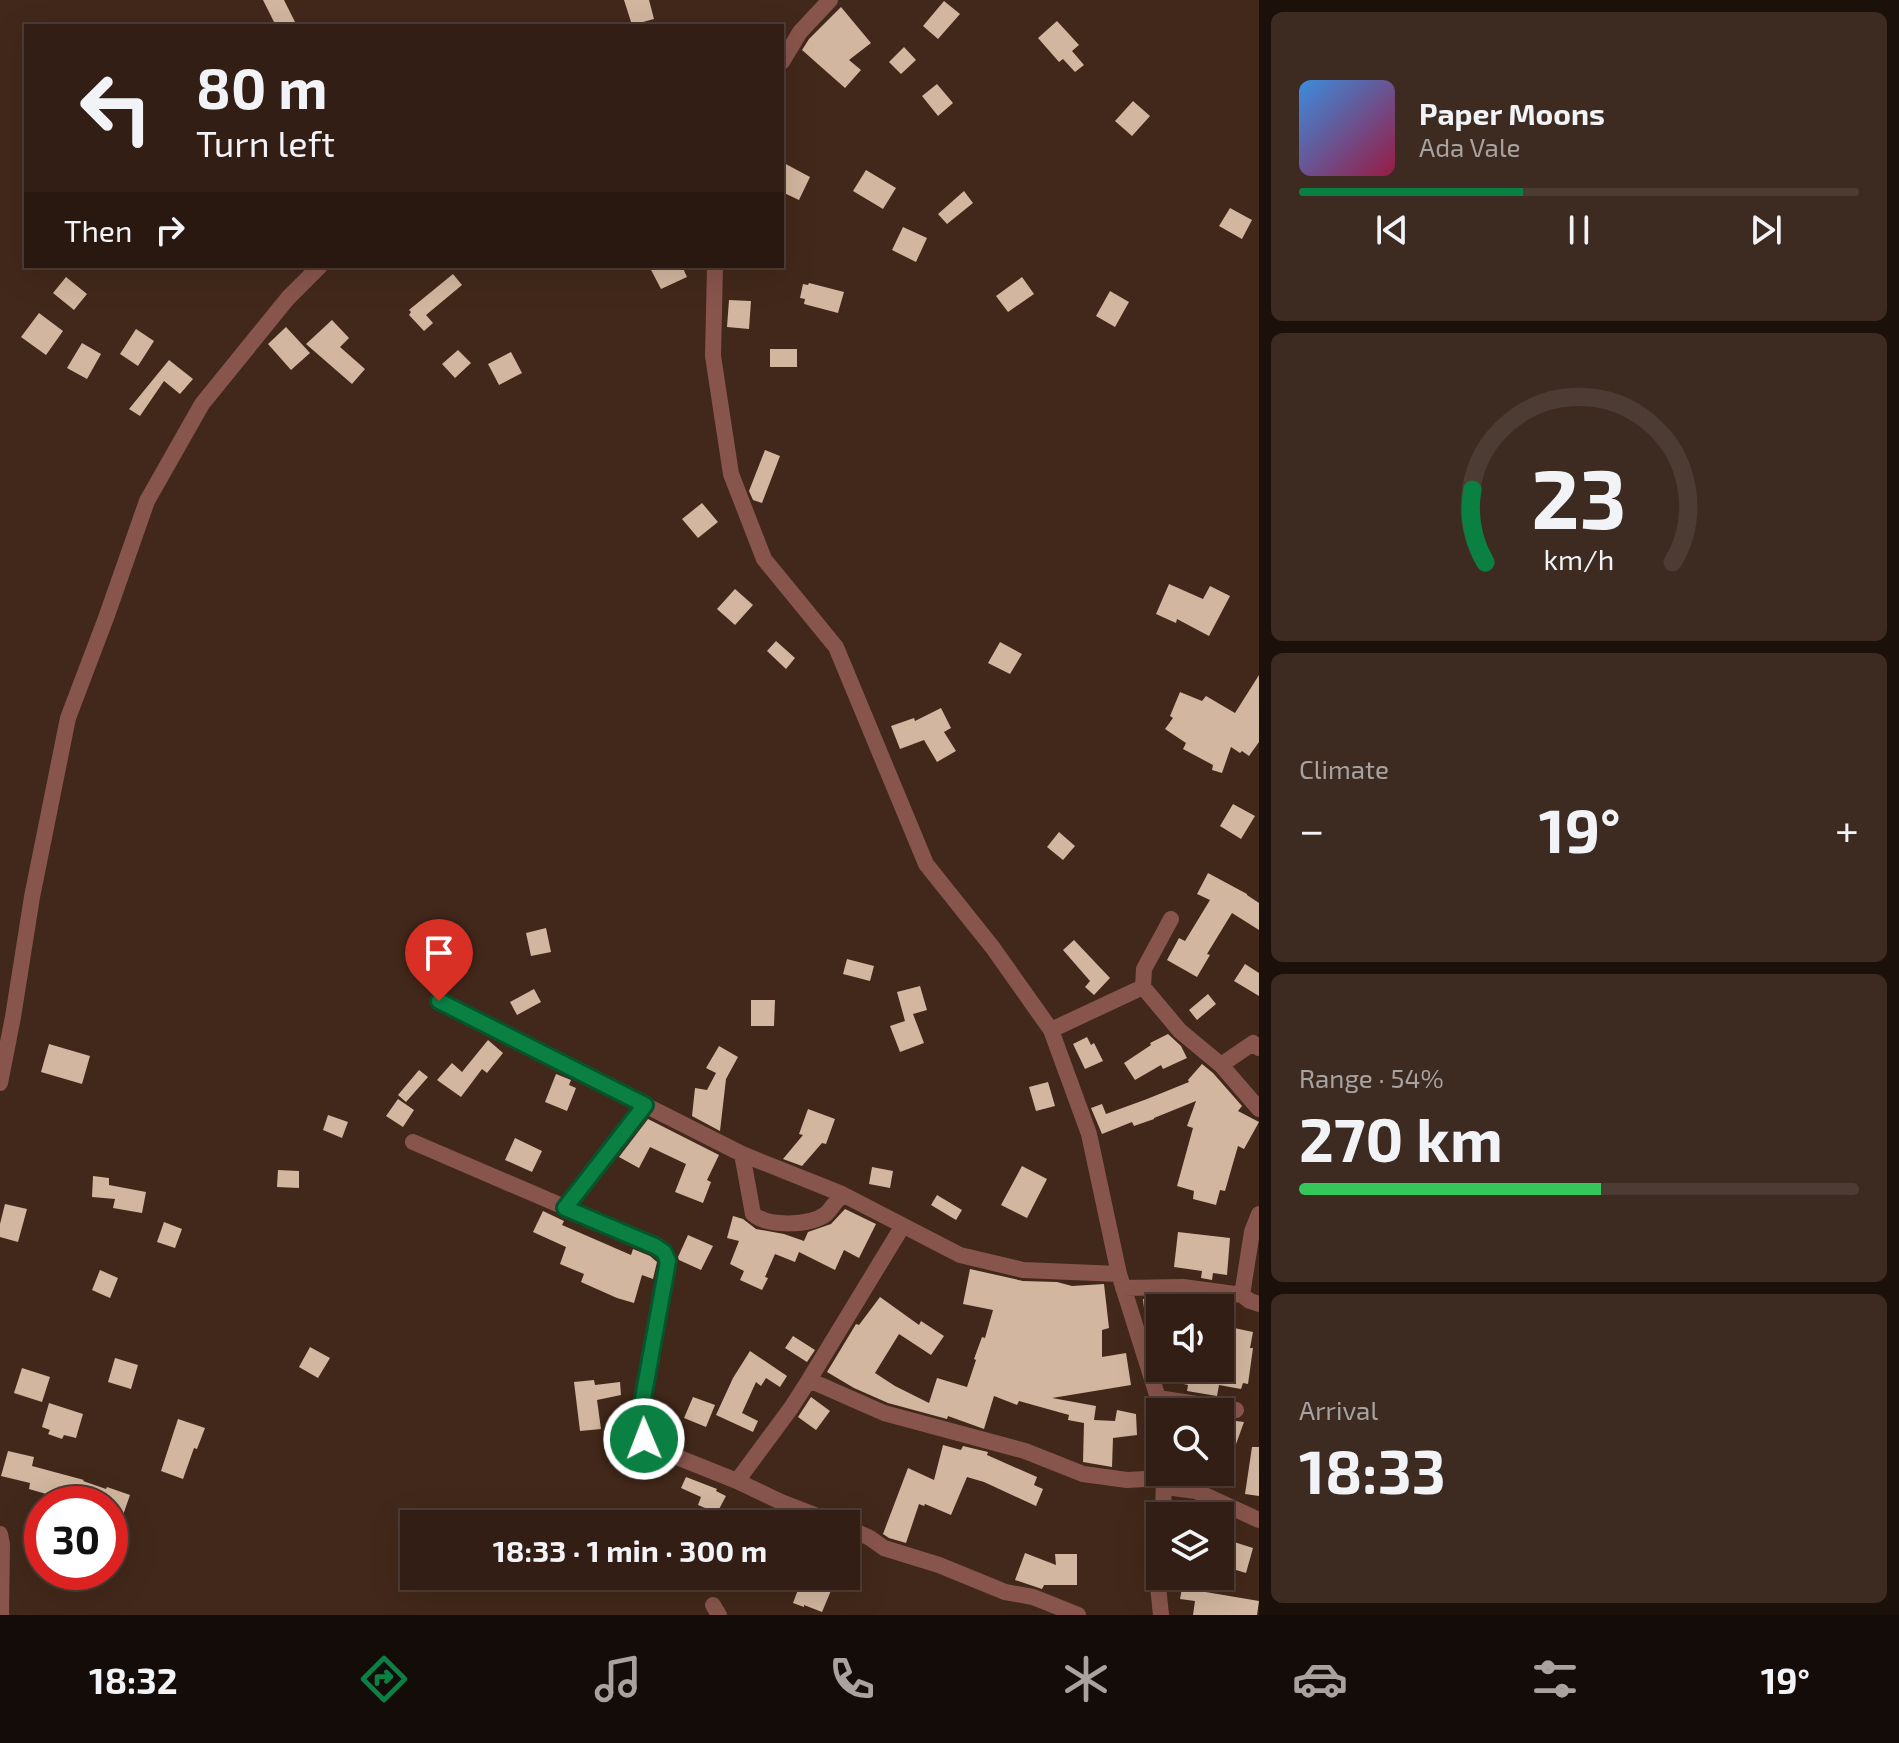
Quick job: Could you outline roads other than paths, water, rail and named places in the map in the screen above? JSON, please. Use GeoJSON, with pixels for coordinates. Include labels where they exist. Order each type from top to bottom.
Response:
{"type":"FeatureCollection","features":[{"type":"Feature","properties":{"kind":"street"},"geometry":{"type":"LineString","coordinates":[[784,59],[800,32],[830,0]]}},
{"type":"Feature","properties":{"kind":"street"},"geometry":{"type":"LineString","coordinates":[[784,34],[800,32]]}},
{"type":"Feature","properties":{"kind":"street"},"geometry":{"type":"LineString","coordinates":[[0,1083],[32,897],[68,718],[147,501],[202,404],[288,298],[318,268]]}},
{"type":"Feature","properties":{"kind":"street"},"geometry":{"type":"LineString","coordinates":[[715,268],[713,356],[731,474],[764,559],[836,647],[926,864],[993,948],[1051,1030],[1089,1134],[1121,1281],[1158,1398]]}},
{"type":"Feature","properties":{"kind":"street"},"geometry":{"type":"LineString","coordinates":[[1171,919],[1144,969],[1143,987],[1180,1031],[1221,1065],[1259,1109]]}},
{"type":"Feature","properties":{"kind":"street"},"geometry":{"type":"LineString","coordinates":[[1051,1030],[1143,987]]}},
{"type":"Feature","properties":{"kind":"street"},"geometry":{"type":"LineString","coordinates":[[439,1001],[742,1154],[842,1194],[960,1255],[1023,1270],[1242,1295],[1259,1304]]}},
{"type":"Feature","properties":{"kind":"street"},"geometry":{"type":"LineString","coordinates":[[1221,1065],[1253,1043],[1259,1048]]}},
{"type":"Feature","properties":{"kind":"street"},"geometry":{"type":"LineString","coordinates":[[565,1208],[645,1105]]}},
{"type":"Feature","properties":{"kind":"street"},"geometry":{"type":"LineString","coordinates":[[413,1142],[664,1252],[668,1261],[638,1426],[644,1439],[657,1449],[802,1510]]}},
{"type":"Feature","properties":{"kind":"street"},"geometry":{"type":"LineString","coordinates":[[742,1154],[753,1214],[759,1220],[769,1223],[811,1220],[824,1215],[842,1194]]}},
{"type":"Feature","properties":{"kind":"street"},"geometry":{"type":"LineString","coordinates":[[1242,1295],[1252,1232],[1259,1214]]}},
{"type":"Feature","properties":{"kind":"street"},"geometry":{"type":"LineString","coordinates":[[737,1481],[791,1408],[902,1227]]}},
{"type":"Feature","properties":{"kind":"street"},"geometry":{"type":"LineString","coordinates":[[809,1380],[884,1413],[1025,1451],[1083,1474],[1146,1479]]}},
{"type":"Feature","properties":{"kind":"street"},"geometry":{"type":"LineString","coordinates":[[1183,1486],[1259,1520]]}},
{"type":"Feature","properties":{"kind":"street"},"geometry":{"type":"LineString","coordinates":[[860,1533],[884,1548],[1078,1615]]}},
{"type":"Feature","properties":{"kind":"street"},"geometry":{"type":"LineString","coordinates":[[0,1534],[1,1615]]}},
{"type":"Feature","properties":{"kind":"street"},"geometry":{"type":"LineString","coordinates":[[1158,1590],[1161,1615]]}}]}
